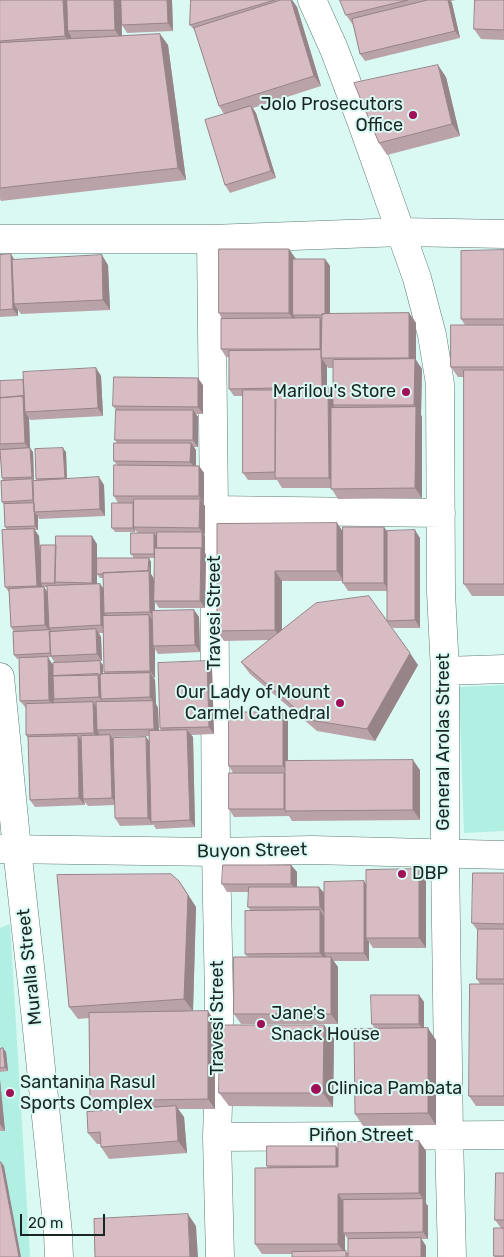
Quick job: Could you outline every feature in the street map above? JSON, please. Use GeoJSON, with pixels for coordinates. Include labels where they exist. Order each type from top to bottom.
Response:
{"type":"FeatureCollection","features":[{"type":"Feature","properties":{"kind":"street","name":"General Arolas Street"},"geometry":{"type":"LineString","coordinates":[[312,0],[355,104],[402,232],[417,278],[432,335],[440,384],[448,1135],[452,1257]]}},
{"type":"Feature","properties":{"kind":"street"},"geometry":{"type":"LineString","coordinates":[[0,239],[211,239],[402,232],[504,234]]}},
{"type":"Feature","properties":{"kind":"street","name":"Travesi Street"},"geometry":{"type":"LineString","coordinates":[[211,239],[219,1072],[217,1137],[220,1257]]}},
{"type":"Feature","properties":{"kind":"street"},"geometry":{"type":"LineString","coordinates":[[214,510],[441,513]]}},
{"type":"Feature","properties":{"kind":"street"},"geometry":{"type":"LineString","coordinates":[[444,671],[504,669]]}},
{"type":"Feature","properties":{"kind":"street","name":"Muralla Street"},"geometry":{"type":"LineString","coordinates":[[0,677],[11,899],[36,1020],[59,1257]]}},
{"type":"Feature","properties":{"kind":"street","name":"Buyon Street"},"geometry":{"type":"LineString","coordinates":[[8,849],[216,852],[312,850],[504,855]]}},
{"type":"Feature","properties":{"kind":"street","name":"Piñon Street"},"geometry":{"type":"LineString","coordinates":[[217,1137],[504,1135]]}},
{"type":"Feature","properties":{"kind":"green space"},"geometry":{"type":"Polygon","coordinates":[[[504,685],[504,831],[464,833],[459,687],[504,685]]]}},
{"type":"Feature","properties":{"kind":"green space","name":"Santanina Rasul Sports Complex"},"geometry":{"type":"Polygon","coordinates":[[[10,924],[30,1257],[0,1257],[0,928],[10,924]]]}},
{"type":"Feature","properties":{"kind":"building"},"geometry":{"type":"Polygon","coordinates":[[[0,0],[63,0],[65,36],[0,41],[0,0]]]}},
{"type":"Feature","properties":{"kind":"building"},"geometry":{"type":"Polygon","coordinates":[[[67,0],[114,0],[115,30],[68,31],[67,0]]]}},
{"type":"Feature","properties":{"kind":"building"},"geometry":{"type":"Polygon","coordinates":[[[121,0],[167,0],[168,23],[122,25],[121,0]]]}},
{"type":"Feature","properties":{"kind":"building"},"geometry":{"type":"Polygon","coordinates":[[[191,0],[275,0],[190,25],[191,0]]]}},
{"type":"Feature","properties":{"kind":"building"},"geometry":{"type":"Polygon","coordinates":[[[281,0],[291,0],[314,76],[219,106],[194,28],[281,0]]]}},
{"type":"Feature","properties":{"kind":"building"},"geometry":{"type":"Polygon","coordinates":[[[340,0],[408,0],[346,15],[340,0]]]}},
{"type":"Feature","properties":{"kind":"building"},"geometry":{"type":"Polygon","coordinates":[[[428,0],[448,0],[455,31],[360,54],[352,19],[428,0]]]}},
{"type":"Feature","properties":{"kind":"building"},"geometry":{"type":"Polygon","coordinates":[[[475,0],[504,0],[504,30],[474,29],[475,0]]]}},
{"type":"Feature","properties":{"kind":"building"},"geometry":{"type":"Polygon","coordinates":[[[160,34],[178,168],[0,188],[0,43],[160,34]]]}},
{"type":"Feature","properties":{"kind":"building","name":"Jolo Prosecutors Office"},"geometry":{"type":"Polygon","coordinates":[[[438,65],[452,124],[379,143],[354,83],[438,65]]]}},
{"type":"Feature","properties":{"kind":"building"},"geometry":{"type":"Polygon","coordinates":[[[251,106],[271,171],[225,185],[205,120],[251,106]]]}},
{"type":"Feature","properties":{"kind":"building"},"geometry":{"type":"Polygon","coordinates":[[[219,249],[289,249],[289,313],[219,313],[219,249]]]}},
{"type":"Feature","properties":{"kind":"building"},"geometry":{"type":"Polygon","coordinates":[[[504,250],[504,319],[461,319],[461,251],[504,250]]]}},
{"type":"Feature","properties":{"kind":"building"},"geometry":{"type":"Polygon","coordinates":[[[11,254],[13,309],[0,310],[0,255],[11,254]]]}},
{"type":"Feature","properties":{"kind":"building"},"geometry":{"type":"Polygon","coordinates":[[[102,255],[103,300],[14,304],[12,260],[102,255]]]}},
{"type":"Feature","properties":{"kind":"building"},"geometry":{"type":"Polygon","coordinates":[[[293,259],[325,259],[325,314],[293,315],[293,259]]]}},
{"type":"Feature","properties":{"kind":"building"},"geometry":{"type":"Polygon","coordinates":[[[409,313],[409,358],[321,358],[322,314],[409,313]]]}},
{"type":"Feature","properties":{"kind":"building"},"geometry":{"type":"Polygon","coordinates":[[[320,318],[320,349],[221,349],[221,319],[320,318]]]}},
{"type":"Feature","properties":{"kind":"building"},"geometry":{"type":"Polygon","coordinates":[[[451,325],[504,325],[504,367],[451,367],[451,325]]]}},
{"type":"Feature","properties":{"kind":"building"},"geometry":{"type":"Polygon","coordinates":[[[321,350],[322,387],[229,389],[229,351],[321,350]]]}},
{"type":"Feature","properties":{"kind":"building"},"geometry":{"type":"Polygon","coordinates":[[[415,359],[414,405],[333,405],[333,360],[415,359]]]}},
{"type":"Feature","properties":{"kind":"building"},"geometry":{"type":"Polygon","coordinates":[[[96,368],[98,408],[25,412],[23,372],[96,368]]]}},
{"type":"Feature","properties":{"kind":"building"},"geometry":{"type":"Polygon","coordinates":[[[464,370],[504,370],[504,584],[464,584],[464,370]]]}},
{"type":"Feature","properties":{"kind":"building"},"geometry":{"type":"Polygon","coordinates":[[[114,377],[198,378],[198,407],[113,406],[114,377]]]}},
{"type":"Feature","properties":{"kind":"building"},"geometry":{"type":"Polygon","coordinates":[[[23,380],[24,397],[23,398],[23,396],[0,398],[0,381],[23,380]]]}},
{"type":"Feature","properties":{"kind":"building"},"geometry":{"type":"Polygon","coordinates":[[[328,387],[329,478],[275,478],[276,388],[328,387]]]}},
{"type":"Feature","properties":{"kind":"building"},"geometry":{"type":"Polygon","coordinates":[[[243,390],[275,390],[275,472],[243,473],[243,390]]]}},
{"type":"Feature","properties":{"kind":"building"},"geometry":{"type":"Polygon","coordinates":[[[23,396],[25,443],[0,444],[0,398],[23,396]]]}},
{"type":"Feature","properties":{"kind":"building"},"geometry":{"type":"Polygon","coordinates":[[[416,407],[415,488],[331,489],[331,408],[416,407]]]}},
{"type":"Feature","properties":{"kind":"building"},"geometry":{"type":"Polygon","coordinates":[[[116,410],[193,410],[193,440],[115,440],[116,410]]]}},
{"type":"Feature","properties":{"kind":"building"},"geometry":{"type":"Polygon","coordinates":[[[114,443],[191,443],[190,462],[114,461],[114,443]]]}},
{"type":"Feature","properties":{"kind":"building"},"geometry":{"type":"Polygon","coordinates":[[[30,448],[32,477],[2,478],[0,450],[30,448]]]}},
{"type":"Feature","properties":{"kind":"building"},"geometry":{"type":"Polygon","coordinates":[[[63,448],[65,478],[36,479],[35,449],[63,448]]]}},
{"type":"Feature","properties":{"kind":"building"},"geometry":{"type":"Polygon","coordinates":[[[114,465],[199,466],[199,496],[114,496],[114,465]]]}},
{"type":"Feature","properties":{"kind":"building"},"geometry":{"type":"Polygon","coordinates":[[[99,477],[100,509],[34,512],[33,481],[99,477]]]}},
{"type":"Feature","properties":{"kind":"building"},"geometry":{"type":"Polygon","coordinates":[[[32,479],[33,500],[2,502],[1,481],[32,479]]]}},
{"type":"Feature","properties":{"kind":"building"},"geometry":{"type":"Polygon","coordinates":[[[134,499],[200,499],[199,528],[134,527],[134,499]]]}},
{"type":"Feature","properties":{"kind":"building"},"geometry":{"type":"Polygon","coordinates":[[[34,503],[35,526],[5,527],[4,504],[34,503]]]}},
{"type":"Feature","properties":{"kind":"building"},"geometry":{"type":"Polygon","coordinates":[[[112,503],[133,503],[133,528],[112,528],[112,503]]]}},
{"type":"Feature","properties":{"kind":"building"},"geometry":{"type":"Polygon","coordinates":[[[337,523],[337,571],[275,571],[275,630],[217,631],[217,524],[337,523]]]}},
{"type":"Feature","properties":{"kind":"building"},"geometry":{"type":"Polygon","coordinates":[[[343,527],[384,527],[384,583],[343,583],[343,527]]]}},
{"type":"Feature","properties":{"kind":"building"},"geometry":{"type":"Polygon","coordinates":[[[34,529],[37,586],[5,587],[2,530],[34,529]]]}},
{"type":"Feature","properties":{"kind":"building"},"geometry":{"type":"Polygon","coordinates":[[[415,530],[415,620],[387,621],[387,531],[415,530]]]}},
{"type":"Feature","properties":{"kind":"building"},"geometry":{"type":"Polygon","coordinates":[[[157,532],[202,532],[202,549],[157,548],[157,532]]]}},
{"type":"Feature","properties":{"kind":"building"},"geometry":{"type":"Polygon","coordinates":[[[131,533],[154,533],[154,554],[131,554],[131,533]]]}},
{"type":"Feature","properties":{"kind":"building"},"geometry":{"type":"Polygon","coordinates":[[[56,536],[92,536],[92,583],[55,582],[56,536]]]}},
{"type":"Feature","properties":{"kind":"building"},"geometry":{"type":"Polygon","coordinates":[[[41,545],[56,545],[56,583],[41,583],[41,545]]]}},
{"type":"Feature","properties":{"kind":"building"},"geometry":{"type":"Polygon","coordinates":[[[155,548],[201,548],[200,601],[154,601],[155,548]]]}},
{"type":"Feature","properties":{"kind":"building"},"geometry":{"type":"Polygon","coordinates":[[[97,558],[149,558],[148,571],[97,574],[97,558]]]}},
{"type":"Feature","properties":{"kind":"building"},"geometry":{"type":"Polygon","coordinates":[[[149,571],[150,612],[104,613],[103,573],[149,571]]]}},
{"type":"Feature","properties":{"kind":"building"},"geometry":{"type":"Polygon","coordinates":[[[100,584],[101,625],[49,628],[47,586],[100,584]]]}},
{"type":"Feature","properties":{"kind":"building"},"geometry":{"type":"Polygon","coordinates":[[[44,587],[45,625],[11,627],[9,589],[44,587]]]}},
{"type":"Feature","properties":{"kind":"building","name":"Our Lady of Mount Carmel Cathedral"},"geometry":{"type":"Polygon","coordinates":[[[369,596],[410,653],[367,729],[309,720],[241,662],[316,603],[369,596]]]}},
{"type":"Feature","properties":{"kind":"building"},"geometry":{"type":"Polygon","coordinates":[[[194,610],[195,645],[153,646],[152,611],[194,610]]]}},
{"type":"Feature","properties":{"kind":"building"},"geometry":{"type":"Polygon","coordinates":[[[149,615],[150,671],[104,672],[103,616],[149,615]]]}},
{"type":"Feature","properties":{"kind":"building"},"geometry":{"type":"Polygon","coordinates":[[[96,629],[97,654],[51,656],[49,632],[96,629]]]}},
{"type":"Feature","properties":{"kind":"building"},"geometry":{"type":"Polygon","coordinates":[[[50,630],[50,653],[14,655],[13,632],[50,630]]]}},
{"type":"Feature","properties":{"kind":"building"},"geometry":{"type":"Polygon","coordinates":[[[48,657],[49,700],[20,701],[19,658],[48,657]]]}},
{"type":"Feature","properties":{"kind":"building"},"geometry":{"type":"Polygon","coordinates":[[[100,661],[101,675],[53,676],[53,663],[100,661]]]}},
{"type":"Feature","properties":{"kind":"building"},"geometry":{"type":"Polygon","coordinates":[[[207,661],[209,727],[160,728],[158,663],[207,661]]]}},
{"type":"Feature","properties":{"kind":"building"},"geometry":{"type":"Polygon","coordinates":[[[150,673],[150,697],[101,699],[100,674],[150,673]]]}},
{"type":"Feature","properties":{"kind":"building"},"geometry":{"type":"Polygon","coordinates":[[[98,674],[99,697],[54,699],[53,676],[98,674]]]}},
{"type":"Feature","properties":{"kind":"building"},"geometry":{"type":"Polygon","coordinates":[[[153,701],[154,729],[97,730],[96,702],[153,701]]]}},
{"type":"Feature","properties":{"kind":"building"},"geometry":{"type":"Polygon","coordinates":[[[93,702],[94,733],[26,735],[26,704],[93,702]]]}},
{"type":"Feature","properties":{"kind":"building"},"geometry":{"type":"Polygon","coordinates":[[[229,712],[283,712],[283,766],[229,766],[229,712]]]}},
{"type":"Feature","properties":{"kind":"building"},"geometry":{"type":"Polygon","coordinates":[[[187,730],[190,820],[151,822],[149,731],[187,730]]]}},
{"type":"Feature","properties":{"kind":"building"},"geometry":{"type":"Polygon","coordinates":[[[110,735],[112,798],[83,799],[81,736],[110,735]]]}},
{"type":"Feature","properties":{"kind":"building"},"geometry":{"type":"Polygon","coordinates":[[[78,736],[79,798],[30,800],[28,737],[78,736]]]}},
{"type":"Feature","properties":{"kind":"building"},"geometry":{"type":"Polygon","coordinates":[[[146,737],[148,818],[115,818],[113,738],[146,737]]]}},
{"type":"Feature","properties":{"kind":"building"},"geometry":{"type":"Polygon","coordinates":[[[413,760],[413,810],[285,811],[285,761],[413,760]]]}},
{"type":"Feature","properties":{"kind":"building"},"geometry":{"type":"Polygon","coordinates":[[[229,773],[284,773],[284,809],[229,809],[229,773]]]}},
{"type":"Feature","properties":{"kind":"building"},"geometry":{"type":"Polygon","coordinates":[[[223,865],[291,865],[291,884],[222,884],[223,865]]]}},
{"type":"Feature","properties":{"kind":"building"},"geometry":{"type":"Polygon","coordinates":[[[419,869],[419,938],[366,938],[366,870],[419,869]]]}},
{"type":"Feature","properties":{"kind":"building"},"geometry":{"type":"Polygon","coordinates":[[[473,873],[504,873],[504,924],[472,923],[473,873]]]}},
{"type":"Feature","properties":{"kind":"building"},"geometry":{"type":"Polygon","coordinates":[[[171,874],[179,881],[188,895],[184,999],[69,1007],[57,875],[171,874]]]}},
{"type":"Feature","properties":{"kind":"building"},"geometry":{"type":"Polygon","coordinates":[[[364,881],[364,953],[324,953],[324,882],[364,881]]]}},
{"type":"Feature","properties":{"kind":"building"},"geometry":{"type":"Polygon","coordinates":[[[249,887],[319,887],[320,907],[248,907],[249,887]]]}},
{"type":"Feature","properties":{"kind":"building"},"geometry":{"type":"Polygon","coordinates":[[[320,910],[320,953],[245,954],[245,911],[320,910]]]}},
{"type":"Feature","properties":{"kind":"building"},"geometry":{"type":"Polygon","coordinates":[[[478,929],[504,929],[504,979],[477,979],[478,929]]]}},
{"type":"Feature","properties":{"kind":"building"},"geometry":{"type":"Polygon","coordinates":[[[234,957],[331,957],[331,1014],[234,1014],[234,957]]]}},
{"type":"Feature","properties":{"kind":"building"},"geometry":{"type":"Polygon","coordinates":[[[470,984],[504,984],[504,1096],[469,1096],[470,984]]]}},
{"type":"Feature","properties":{"kind":"building"},"geometry":{"type":"Polygon","coordinates":[[[371,995],[419,995],[419,1024],[372,1024],[371,995]]]}},
{"type":"Feature","properties":{"kind":"building"},"geometry":{"type":"Polygon","coordinates":[[[208,1011],[208,1099],[90,1101],[89,1013],[208,1011]]]}},
{"type":"Feature","properties":{"kind":"building"},"geometry":{"type":"Polygon","coordinates":[[[220,1025],[324,1025],[323,1093],[219,1093],[220,1025]]]}},
{"type":"Feature","properties":{"kind":"building"},"geometry":{"type":"Polygon","coordinates":[[[428,1028],[428,1113],[355,1114],[354,1029],[428,1028]]]}},
{"type":"Feature","properties":{"kind":"building"},"geometry":{"type":"Polygon","coordinates":[[[3,1048],[5,1067],[0,1068],[0,1049],[3,1048]]]}},
{"type":"Feature","properties":{"kind":"building"},"geometry":{"type":"Polygon","coordinates":[[[176,1106],[178,1141],[101,1147],[100,1132],[88,1133],[87,1112],[176,1106]]]}},
{"type":"Feature","properties":{"kind":"building"},"geometry":{"type":"Polygon","coordinates":[[[419,1141],[419,1193],[338,1194],[338,1244],[255,1244],[255,1168],[338,1167],[338,1142],[419,1141]]]}},
{"type":"Feature","properties":{"kind":"building"},"geometry":{"type":"Polygon","coordinates":[[[267,1146],[336,1146],[336,1166],[267,1166],[267,1146]]]}},
{"type":"Feature","properties":{"kind":"building"},"geometry":{"type":"Polygon","coordinates":[[[1,1162],[19,1257],[0,1257],[1,1162]]]}},
{"type":"Feature","properties":{"kind":"building"},"geometry":{"type":"Polygon","coordinates":[[[496,1173],[504,1173],[504,1220],[495,1220],[496,1173]]]}},
{"type":"Feature","properties":{"kind":"building"},"geometry":{"type":"Polygon","coordinates":[[[423,1199],[423,1232],[343,1233],[343,1200],[423,1199]]]}},
{"type":"Feature","properties":{"kind":"building"},"geometry":{"type":"Polygon","coordinates":[[[188,1214],[190,1257],[95,1257],[94,1219],[188,1214]]]}},
{"type":"Feature","properties":{"kind":"building"},"geometry":{"type":"Polygon","coordinates":[[[494,1228],[504,1228],[504,1256],[494,1256],[494,1228]]]}},
{"type":"Feature","properties":{"kind":"building"},"geometry":{"type":"Polygon","coordinates":[[[421,1238],[421,1257],[348,1257],[348,1239],[421,1238]]]}},
{"type":"Feature","properties":{"kind":"building"},"geometry":{"type":"Polygon","coordinates":[[[346,1251],[346,1257],[292,1257],[292,1252],[346,1251]]]}},
{"type":"Feature","properties":{"kind":"place","name":"Jolo Prosecutors Office"},"geometry":{"type":"Point","coordinates":[413,115]}},
{"type":"Feature","properties":{"kind":"place","name":"Marilou's Store"},"geometry":{"type":"Point","coordinates":[406,392]}},
{"type":"Feature","properties":{"kind":"place","name":"Our Lady of Mount Carmel Cathedral"},"geometry":{"type":"Point","coordinates":[340,703]}},
{"type":"Feature","properties":{"kind":"place","name":"DBP"},"geometry":{"type":"Point","coordinates":[402,874]}},
{"type":"Feature","properties":{"kind":"place","name":"Jane's Snack House"},"geometry":{"type":"Point","coordinates":[261,1024]}},
{"type":"Feature","properties":{"kind":"place","name":"Clinica Pambata"},"geometry":{"type":"Point","coordinates":[316,1089]}},
{"type":"Feature","properties":{"kind":"place","name":"Santanina Rasul Sports Complex"},"geometry":{"type":"Point","coordinates":[10,1093]}}]}
